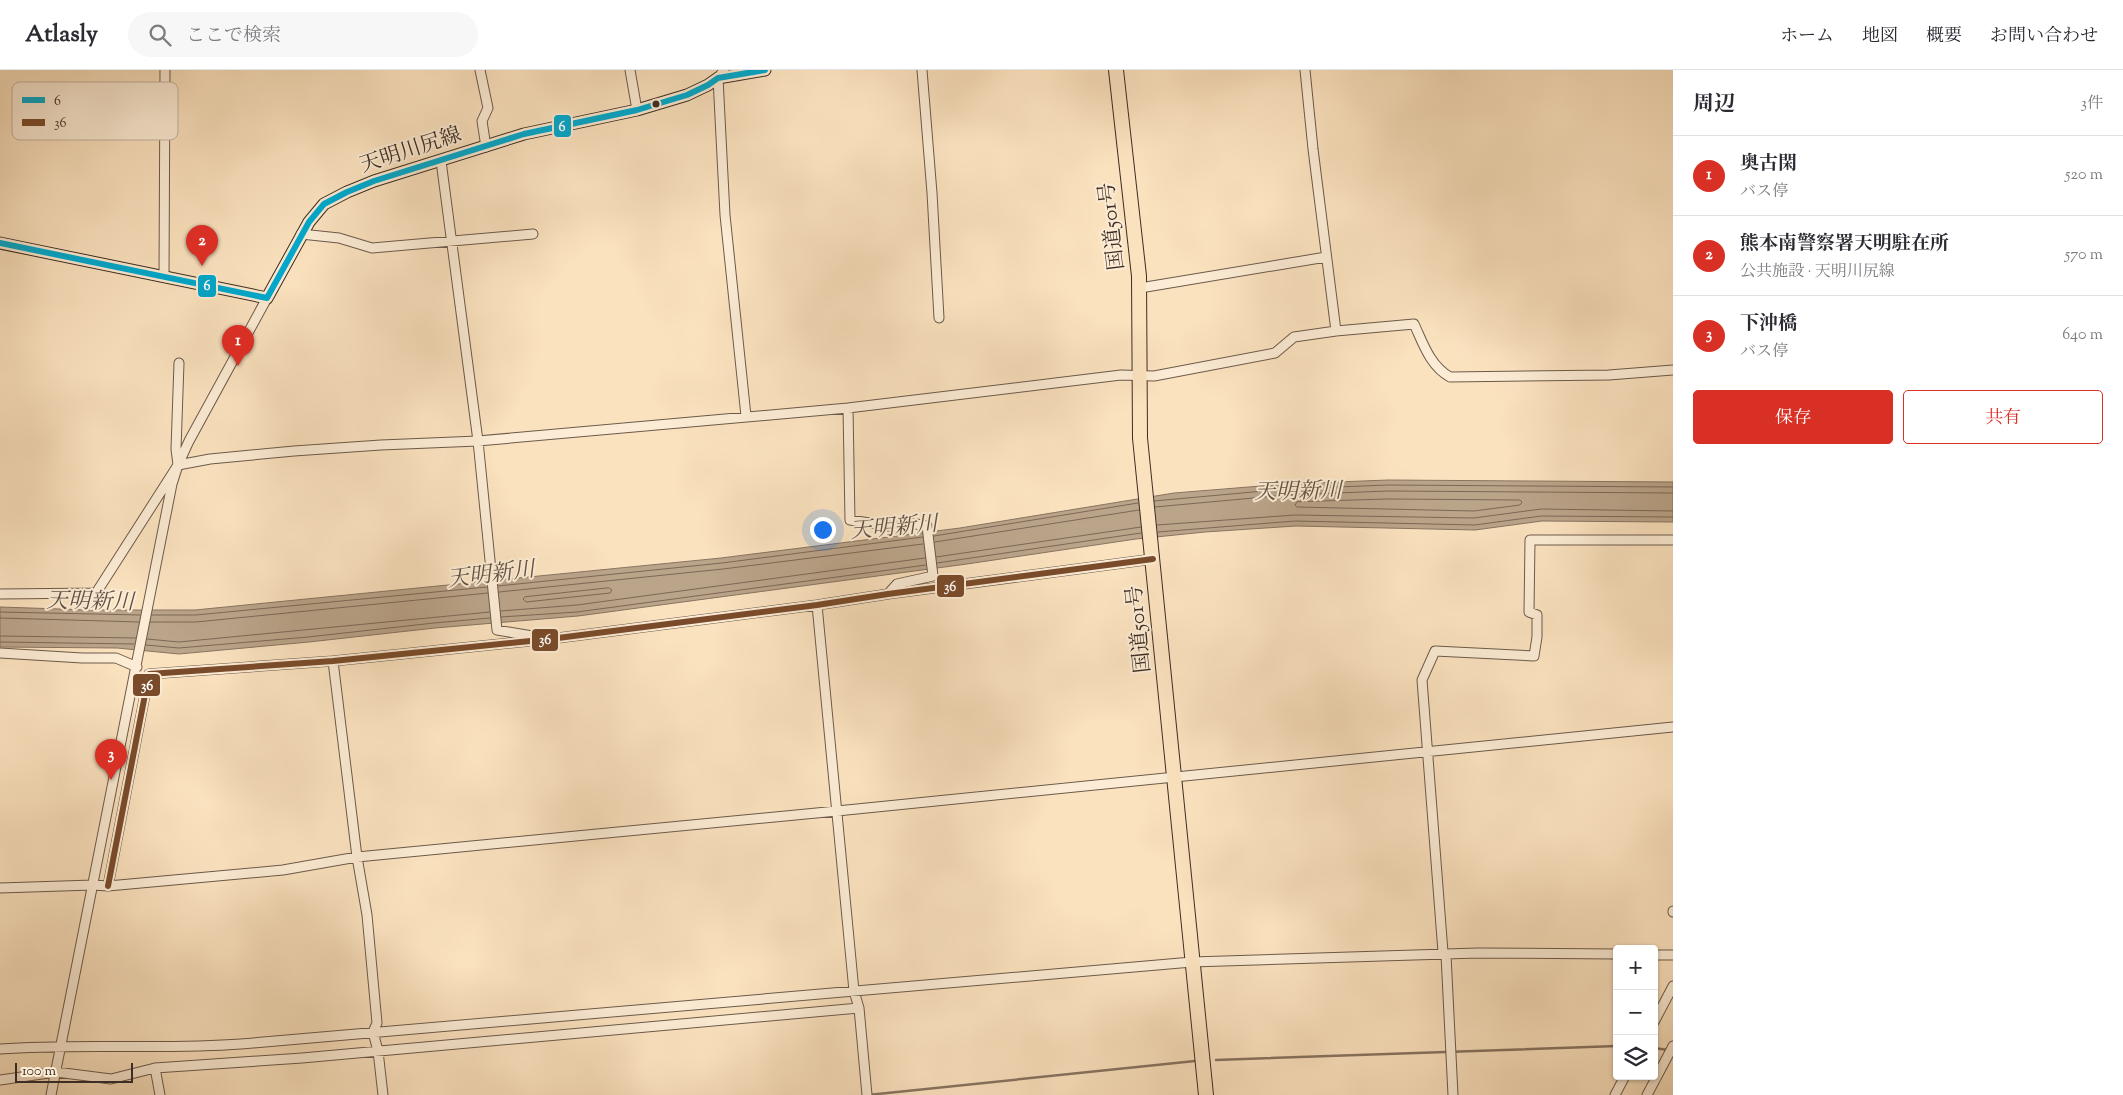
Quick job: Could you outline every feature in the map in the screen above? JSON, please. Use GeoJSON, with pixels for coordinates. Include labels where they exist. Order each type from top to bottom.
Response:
{"type":"FeatureCollection","features":[{"type":"Feature","properties":{"kind":"highway","name":"国道501号"},"geometry":{"type":"LineString","coordinates":[[1116,70],[1140,288],[1140,438],[1206,1095]]}},
{"type":"Feature","properties":{"kind":"main road","name":"天明川尻線"},"geometry":{"type":"LineString","coordinates":[[267,298],[301,234],[324,204],[374,181],[524,134],[637,110],[686,95],[708,85],[721,74],[765,70]]}},
{"type":"Feature","properties":{"kind":"main road"},"geometry":{"type":"LineString","coordinates":[[0,243],[267,298]]}},
{"type":"Feature","properties":{"kind":"street"},"geometry":{"type":"LineString","coordinates":[[480,70],[488,108],[482,121],[486,147]]}},
{"type":"Feature","properties":{"kind":"street"},"geometry":{"type":"LineString","coordinates":[[630,70],[637,110]]}},
{"type":"Feature","properties":{"kind":"street"},"geometry":{"type":"LineString","coordinates":[[922,70],[932,193],[939,318]]}},
{"type":"Feature","properties":{"kind":"street"},"geometry":{"type":"LineString","coordinates":[[1305,70],[1336,331]]}},
{"type":"Feature","properties":{"kind":"street"},"geometry":{"type":"LineString","coordinates":[[721,74],[725,216],[746,416]]}},
{"type":"Feature","properties":{"kind":"street"},"geometry":{"type":"LineString","coordinates":[[164,276],[165,140]]}},
{"type":"Feature","properties":{"kind":"street"},"geometry":{"type":"LineString","coordinates":[[441,161],[478,441],[497,630],[550,639]]}},
{"type":"Feature","properties":{"kind":"street"},"geometry":{"type":"LineString","coordinates":[[301,234],[339,238],[372,248],[533,234]]}},
{"type":"Feature","properties":{"kind":"street"},"geometry":{"type":"LineString","coordinates":[[1140,288],[1326,257]]}},
{"type":"Feature","properties":{"kind":"street"},"geometry":{"type":"LineString","coordinates":[[0,594],[96,593],[178,465],[197,426],[267,298]]}},
{"type":"Feature","properties":{"kind":"street"},"geometry":{"type":"LineString","coordinates":[[178,465],[210,458],[381,445],[478,441],[848,408],[1121,375],[1154,376],[1275,353],[1294,337],[1414,324],[1434,364],[1441,372],[1450,376],[1609,375],[1673,370]]}},
{"type":"Feature","properties":{"kind":"street"},"geometry":{"type":"LineString","coordinates":[[51,1095],[151,597],[162,528],[178,465],[176,449],[179,363]]}},
{"type":"Feature","properties":{"kind":"street"},"geometry":{"type":"LineString","coordinates":[[848,408],[850,520],[896,527],[910,523],[927,526],[933,576],[897,584],[888,594]]}},
{"type":"Feature","properties":{"kind":"street"},"geometry":{"type":"LineString","coordinates":[[1453,1095],[1446,955],[1443,942],[1422,680],[1435,651],[1534,656],[1538,615],[1529,612],[1530,540],[1673,540]]}},
{"type":"Feature","properties":{"kind":"street"},"geometry":{"type":"LineString","coordinates":[[108,886],[149,674],[333,661],[550,639],[817,605],[1153,556]]}},
{"type":"Feature","properties":{"kind":"street"},"geometry":{"type":"LineString","coordinates":[[817,605],[854,991],[859,1008],[867,1092]]}},
{"type":"Feature","properties":{"kind":"street"},"geometry":{"type":"LineString","coordinates":[[0,653],[116,658],[138,663]]}},
{"type":"Feature","properties":{"kind":"street"},"geometry":{"type":"LineString","coordinates":[[333,661],[357,857],[367,915],[377,1023],[373,1032],[378,1051],[383,1095]]}},
{"type":"Feature","properties":{"kind":"street"},"geometry":{"type":"LineString","coordinates":[[0,888],[93,884],[108,886],[283,870],[357,857],[1673,727]]}},
{"type":"Feature","properties":{"kind":"street"},"geometry":{"type":"LineString","coordinates":[[0,1049],[61,1046],[211,1046],[1192,962],[1530,952],[1613,954]]}},
{"type":"Feature","properties":{"kind":"street"},"geometry":{"type":"LineString","coordinates":[[1658,955],[1673,955]]}},
{"type":"Feature","properties":{"kind":"street"},"geometry":{"type":"LineString","coordinates":[[1658,1014],[1673,986]]}},
{"type":"Feature","properties":{"kind":"street"},"geometry":{"type":"LineString","coordinates":[[0,1080],[56,1072],[111,1079],[155,1068],[254,1062],[859,1008]]}},
{"type":"Feature","properties":{"kind":"street"},"geometry":{"type":"LineString","coordinates":[[1647,1095],[1673,1046]]}},
{"type":"Feature","properties":{"kind":"street"},"geometry":{"type":"LineString","coordinates":[[155,1068],[160,1095]]}},
{"type":"Feature","properties":{"kind":"street"},"geometry":{"type":"LineString","coordinates":[[1615,1095],[1622,1080]]}},
{"type":"Feature","properties":{"kind":"water","name":"天明新川"},"geometry":{"type":"Polygon","coordinates":[[[1388,480],[1673,482],[1673,522],[1542,521],[1475,530],[1296,526],[1205,532],[1136,539],[967,564],[578,616],[435,628],[309,642],[179,654],[117,648],[0,647],[0,607],[90,610],[195,610],[721,558],[960,528],[1174,493],[1286,484],[1388,480]]]}},
{"type":"Feature","properties":{"kind":"waterway"},"geometry":{"type":"LineString","coordinates":[[1216,1060],[1613,1046]]}},
{"type":"Feature","properties":{"kind":"waterway"},"geometry":{"type":"LineString","coordinates":[[1658,1049],[1668,1050]]}},
{"type":"Feature","properties":{"kind":"waterway"},"geometry":{"type":"LineString","coordinates":[[868,1095],[1195,1061]]}},
{"type":"Feature","properties":{"kind":"transit line","name":"6"},"geometry":{"type":"LineString","coordinates":[[0,243],[267,298],[309,222],[324,204],[347,192],[374,181],[524,134],[637,110],[687,95],[718,78],[765,70]]}},
{"type":"Feature","properties":{"kind":"transit line","name":"36"},"geometry":{"type":"LineString","coordinates":[[108,886],[149,674],[333,661],[550,639],[1153,559]]}},
{"type":"Feature","properties":{"kind":"place","name":"熊本南警察署天明駐在所"},"geometry":{"type":"Point","coordinates":[202,266]}},
{"type":"Feature","properties":{"kind":"place","name":"奥古閑"},"geometry":{"type":"Point","coordinates":[238,366]}},
{"type":"Feature","properties":{"kind":"place","name":"下沖橋"},"geometry":{"type":"Point","coordinates":[111,780]}}]}
